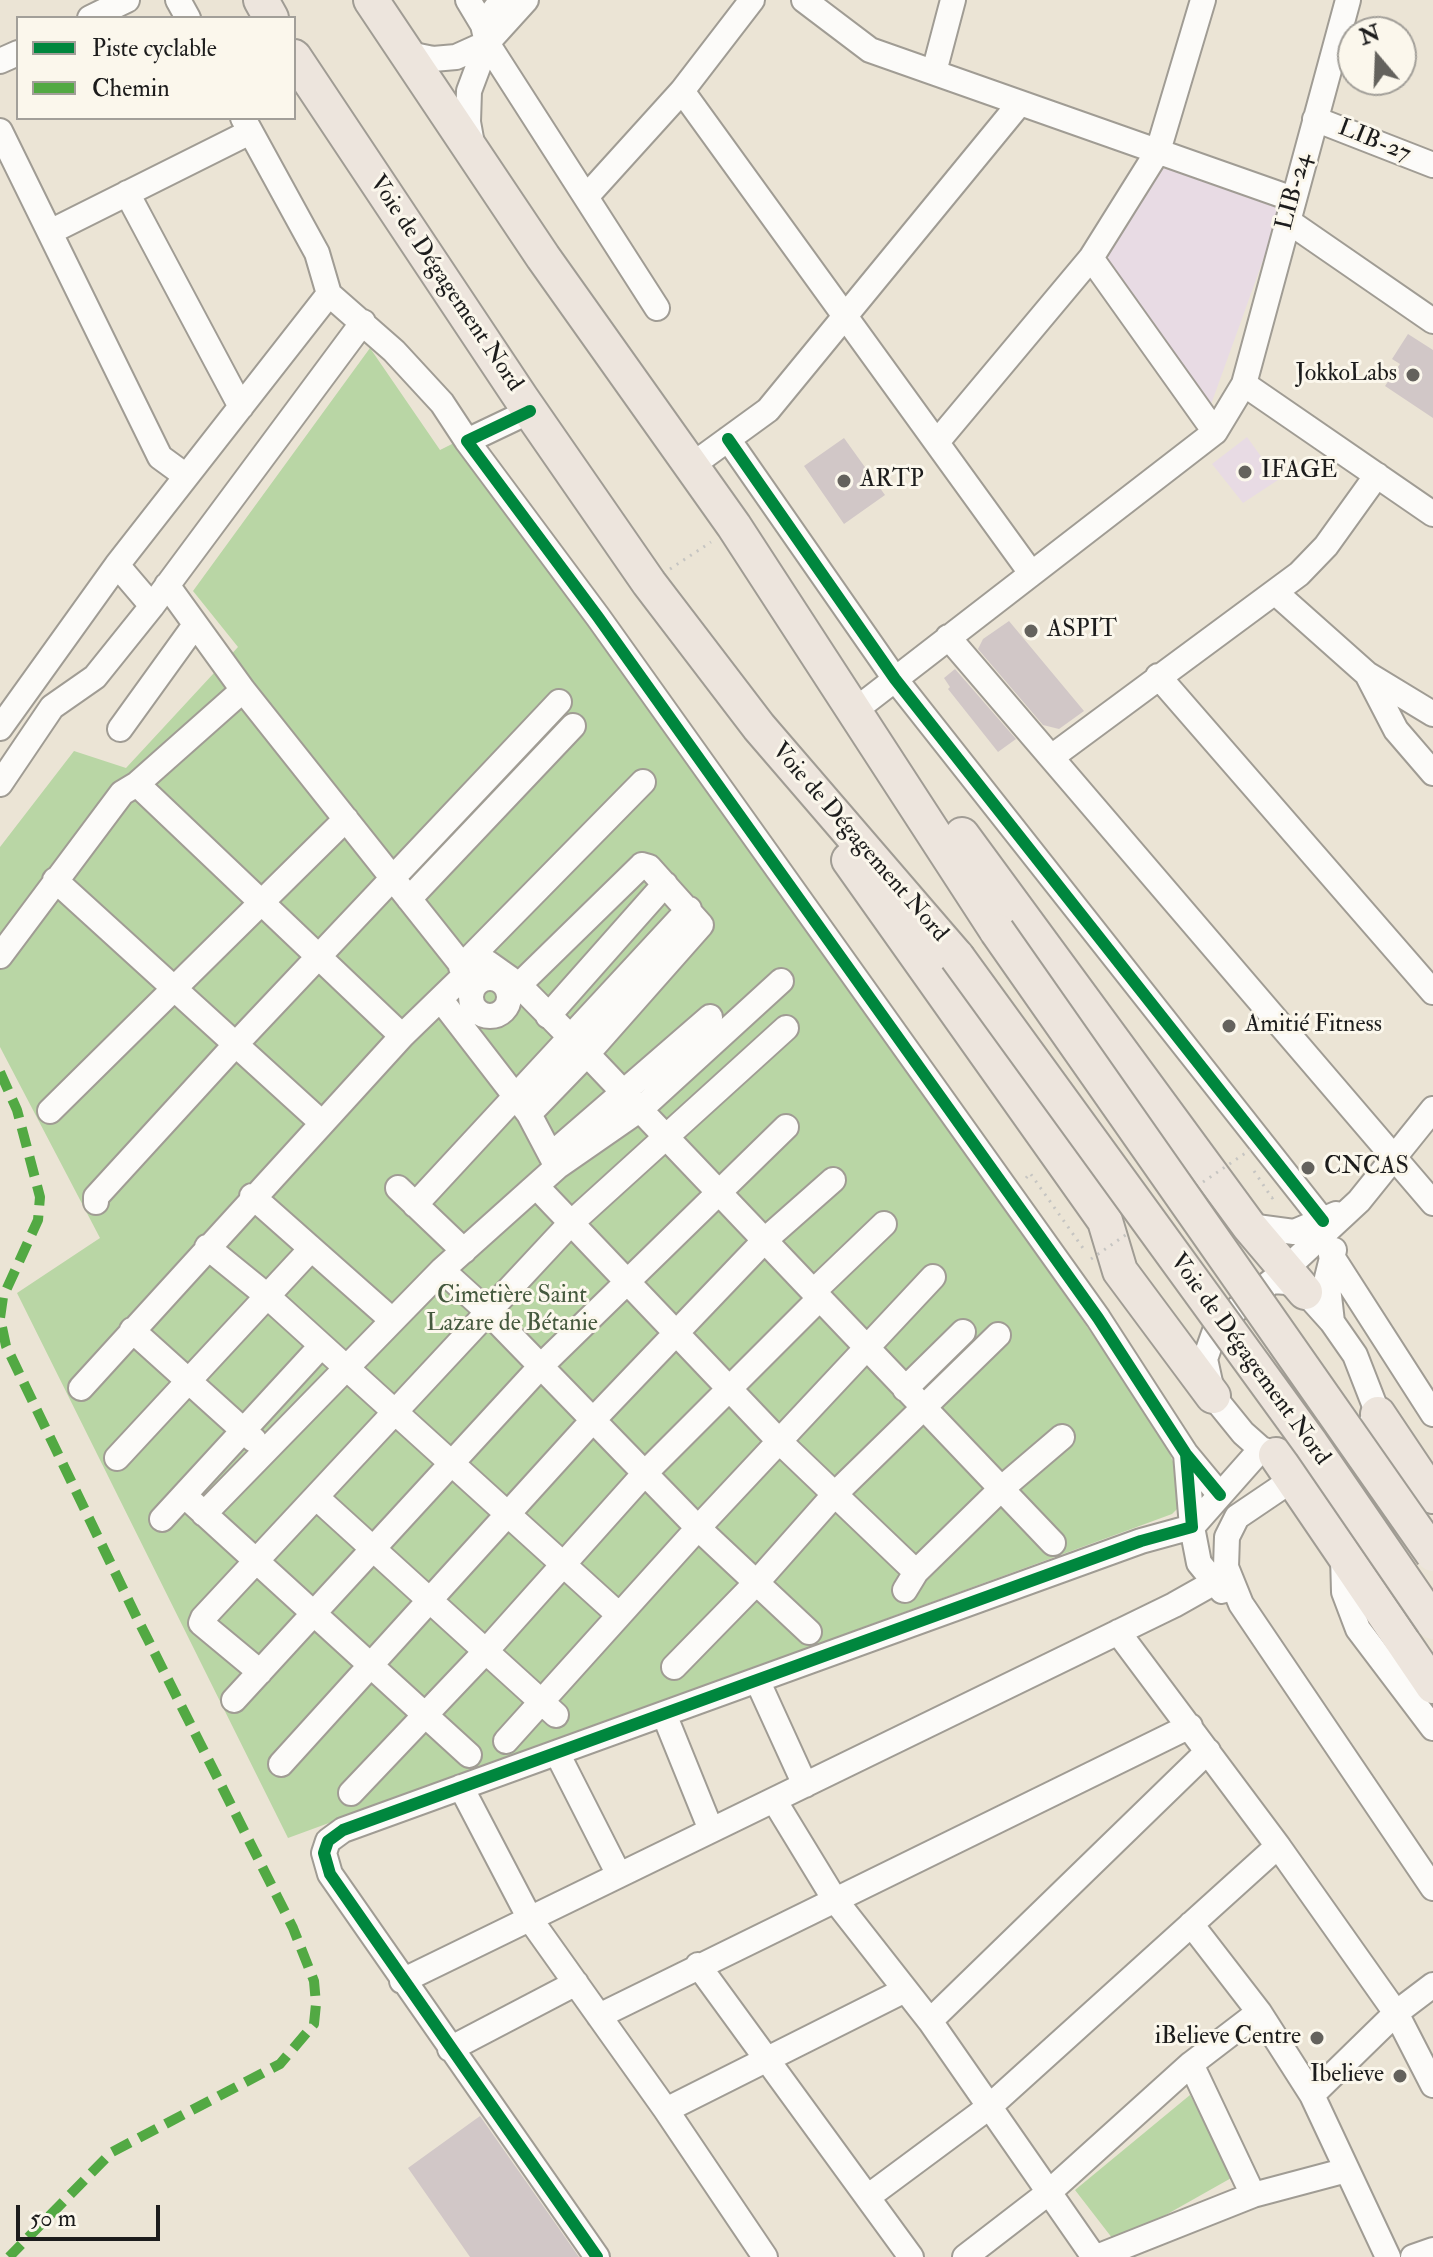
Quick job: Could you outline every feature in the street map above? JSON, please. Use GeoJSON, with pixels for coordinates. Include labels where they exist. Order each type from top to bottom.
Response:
{"type":"FeatureCollection","features":[{"type":"Feature","properties":{"kind":"highway","name":"Voie de Dégagement Nord"},"geometry":{"type":"LineString","coordinates":[[371,0],[475,158],[734,526],[997,931],[1433,1554]]}},
{"type":"Feature","properties":{"kind":"highway","name":"Voie de Dégagement Nord"},"geometry":{"type":"LineString","coordinates":[[296,60],[530,411],[649,583],[759,727],[957,957],[1311,1444],[1433,1622]]}},
{"type":"Feature","properties":{"kind":"highway"},"geometry":{"type":"LineString","coordinates":[[796,620],[849,674],[1289,1281]]}},
{"type":"Feature","properties":{"kind":"highway"},"geometry":{"type":"LineString","coordinates":[[759,727],[1105,1221],[1120,1271],[1213,1396]]}},
{"type":"Feature","properties":{"kind":"highway"},"geometry":{"type":"LineString","coordinates":[[1378,1414],[1433,1496]]}},
{"type":"Feature","properties":{"kind":"highway"},"geometry":{"type":"LineString","coordinates":[[1284,1463],[1343,1557],[1433,1686]]}},
{"type":"Feature","properties":{"kind":"street"},"geometry":{"type":"LineString","coordinates":[[94,16],[127,0]]}},
{"type":"Feature","properties":{"kind":"street"},"geometry":{"type":"LineString","coordinates":[[468,0],[485,34],[657,308]]}},
{"type":"Feature","properties":{"kind":"street"},"geometry":{"type":"LineString","coordinates":[[475,158],[468,122],[469,91],[485,34],[502,0]]}},
{"type":"Feature","properties":{"kind":"street"},"geometry":{"type":"LineString","coordinates":[[404,53],[433,59],[456,57],[526,0]]}},
{"type":"Feature","properties":{"kind":"street"},"geometry":{"type":"LineString","coordinates":[[586,197],[682,91],[752,0]]}},
{"type":"Feature","properties":{"kind":"street"},"geometry":{"type":"LineString","coordinates":[[804,0],[870,50],[1158,151],[1291,210],[1433,321]]}},
{"type":"Feature","properties":{"kind":"street"},"geometry":{"type":"LineString","coordinates":[[934,72],[953,0]]}},
{"type":"Feature","properties":{"kind":"street","name":"LIB-24"},"geometry":{"type":"LineString","coordinates":[[1215,432],[1244,384],[1348,0]]}},
{"type":"Feature","properties":{"kind":"street"},"geometry":{"type":"LineString","coordinates":[[937,442],[1091,258],[1158,151],[1200,1]]}},
{"type":"Feature","properties":{"kind":"street"},"geometry":{"type":"LineString","coordinates":[[682,91],[1031,573]]}},
{"type":"Feature","properties":{"kind":"street"},"geometry":{"type":"LineString","coordinates":[[691,466],[768,410],[1020,103]]}},
{"type":"Feature","properties":{"kind":"street","name":"LIB-27"},"geometry":{"type":"LineString","coordinates":[[1315,119],[1433,165]]}},
{"type":"Feature","properties":{"kind":"street"},"geometry":{"type":"LineString","coordinates":[[50,232],[127,193],[247,125],[317,253],[329,294],[363,322],[442,403],[1098,1318],[1186,1454],[1220,1495]]}},
{"type":"Feature","properties":{"kind":"street"},"geometry":{"type":"LineString","coordinates":[[0,131],[160,457],[186,476]]}},
{"type":"Feature","properties":{"kind":"street"},"geometry":{"type":"LineString","coordinates":[[127,193],[241,407]]}},
{"type":"Feature","properties":{"kind":"street"},"geometry":{"type":"LineString","coordinates":[[867,701],[1215,432],[1091,258]]}},
{"type":"Feature","properties":{"kind":"street"},"geometry":{"type":"LineString","coordinates":[[0,728],[117,565],[329,294]]}},
{"type":"Feature","properties":{"kind":"street"},"geometry":{"type":"LineString","coordinates":[[0,784],[52,707],[95,677],[152,606],[363,322]]}},
{"type":"Feature","properties":{"kind":"street"},"geometry":{"type":"LineString","coordinates":[[1244,384],[1433,514]]}},
{"type":"Feature","properties":{"kind":"street"},"geometry":{"type":"LineString","coordinates":[[467,441],[506,426],[530,411]]}},
{"type":"Feature","properties":{"kind":"street"},"geometry":{"type":"LineString","coordinates":[[728,439],[895,679],[1323,1221]]}},
{"type":"Feature","properties":{"kind":"street"},"geometry":{"type":"LineString","coordinates":[[1053,756],[1158,676],[1276,593],[1326,546],[1377,475]]}},
{"type":"Feature","properties":{"kind":"street"},"geometry":{"type":"LineString","coordinates":[[117,565],[152,606]]}},
{"type":"Feature","properties":{"kind":"street"},"geometry":{"type":"LineString","coordinates":[[167,585],[243,690],[468,974]]}},
{"type":"Feature","properties":{"kind":"street"},"geometry":{"type":"LineString","coordinates":[[1276,593],[1367,674],[1433,714]]}},
{"type":"Feature","properties":{"kind":"street"},"geometry":{"type":"LineString","coordinates":[[120,729],[195,625]]}},
{"type":"Feature","properties":{"kind":"street"},"geometry":{"type":"LineString","coordinates":[[948,637],[1433,1203]]}},
{"type":"Feature","properties":{"kind":"street"},"geometry":{"type":"LineString","coordinates":[[1367,674],[1396,730],[1433,773]]}},
{"type":"Feature","properties":{"kind":"street"},"geometry":{"type":"LineString","coordinates":[[1158,676],[1433,992]]}},
{"type":"Feature","properties":{"kind":"street"},"geometry":{"type":"LineString","coordinates":[[0,956],[122,793],[137,784],[243,690]]}},
{"type":"Feature","properties":{"kind":"street"},"geometry":{"type":"LineString","coordinates":[[96,1202],[96,1197],[236,1044],[319,960],[559,702]]}},
{"type":"Feature","properties":{"kind":"street"},"geometry":{"type":"LineString","coordinates":[[409,899],[573,726]]}},
{"type":"Feature","properties":{"kind":"street"},"geometry":{"type":"LineString","coordinates":[[81,1388],[252,1196],[402,1036],[468,974],[643,782]]}},
{"type":"Feature","properties":{"kind":"street"},"geometry":{"type":"LineString","coordinates":[[137,784],[402,1036]]}},
{"type":"Feature","properties":{"kind":"street"},"geometry":{"type":"LineString","coordinates":[[50,1111],[346,819]]}},
{"type":"Feature","properties":{"kind":"street"},"geometry":{"type":"LineString","coordinates":[[415,1205],[522,1105],[587,1054],[701,925],[649,867],[642,865],[519,985]]}},
{"type":"Feature","properties":{"kind":"street"},"geometry":{"type":"LineString","coordinates":[[55,880],[322,1123]]}},
{"type":"Feature","properties":{"kind":"street"},"geometry":{"type":"LineString","coordinates":[[548,1016],[665,884]]}},
{"type":"Feature","properties":{"kind":"street"},"geometry":{"type":"LineString","coordinates":[[522,1105],[568,1036],[689,909]]}},
{"type":"Feature","properties":{"kind":"street"},"geometry":{"type":"LineString","coordinates":[[468,974],[488,963],[519,985],[634,1100],[1053,1543]]}},
{"type":"Feature","properties":{"kind":"street"},"geometry":{"type":"LineString","coordinates":[[204,1514],[267,1453],[344,1367],[442,1270],[536,1186],[554,1161],[781,981]]}},
{"type":"Feature","properties":{"kind":"street"},"geometry":{"type":"LineString","coordinates":[[441,1000],[522,1105],[554,1161]]}},
{"type":"Feature","properties":{"kind":"street"},"geometry":{"type":"LineString","coordinates":[[634,1100],[710,1017]]}},
{"type":"Feature","properties":{"kind":"street"},"geometry":{"type":"LineString","coordinates":[[260,1672],[201,1623],[486,1310],[570,1224],[786,1028]]}},
{"type":"Feature","properties":{"kind":"street"},"geometry":{"type":"LineString","coordinates":[[1284,1463],[1243,1433],[1213,1396],[1205,1359],[1217,1325],[1289,1281],[1433,1109]]}},
{"type":"Feature","properties":{"kind":"street"},"geometry":{"type":"LineString","coordinates":[[234,1700],[541,1366],[624,1281],[786,1127]]}},
{"type":"Feature","properties":{"kind":"street"},"geometry":{"type":"LineString","coordinates":[[281,1764],[428,1598],[594,1419],[765,1240],[833,1180]]}},
{"type":"Feature","properties":{"kind":"street"},"geometry":{"type":"LineString","coordinates":[[536,1186],[780,1442],[835,1494],[910,1581],[1001,1489],[1062,1437]]}},
{"type":"Feature","properties":{"kind":"street"},"geometry":{"type":"LineString","coordinates":[[398,1188],[464,1251]]}},
{"type":"Feature","properties":{"kind":"street"},"geometry":{"type":"LineString","coordinates":[[252,1196],[392,1320]]}},
{"type":"Feature","properties":{"kind":"street"},"geometry":{"type":"LineString","coordinates":[[1249,1226],[1294,1232],[1323,1221],[1359,1201]]}},
{"type":"Feature","properties":{"kind":"street"},"geometry":{"type":"LineString","coordinates":[[1332,1322],[1327,1278],[1331,1255],[1359,1201]]}},
{"type":"Feature","properties":{"kind":"street"},"geometry":{"type":"LineString","coordinates":[[351,1793],[485,1652],[645,1473],[884,1224]]}},
{"type":"Feature","properties":{"kind":"street"},"geometry":{"type":"LineString","coordinates":[[207,1247],[266,1295],[619,1615]]}},
{"type":"Feature","properties":{"kind":"street"},"geometry":{"type":"LineString","coordinates":[[117,1458],[311,1249]]}},
{"type":"Feature","properties":{"kind":"street"},"geometry":{"type":"LineString","coordinates":[[1331,1255],[1433,1414]]}},
{"type":"Feature","properties":{"kind":"street"},"geometry":{"type":"LineString","coordinates":[[442,1270],[486,1310],[698,1528],[809,1632]]}},
{"type":"Feature","properties":{"kind":"street"},"geometry":{"type":"LineString","coordinates":[[506,1741],[548,1708],[619,1615],[933,1277]]}},
{"type":"Feature","properties":{"kind":"street"},"geometry":{"type":"LineString","coordinates":[[597,2257],[330,1874],[324,1853],[328,1841],[343,1830],[461,1787],[1141,1541],[1192,1527],[1220,1495],[1284,1463],[1363,1434],[1378,1414],[1355,1355],[1332,1322],[1289,1281]]}},
{"type":"Feature","properties":{"kind":"street"},"geometry":{"type":"LineString","coordinates":[[132,1330],[267,1453]]}},
{"type":"Feature","properties":{"kind":"street"},"geometry":{"type":"LineString","coordinates":[[674,1667],[757,1582],[835,1494],[963,1332]]}},
{"type":"Feature","properties":{"kind":"street"},"geometry":{"type":"LineString","coordinates":[[913,1398],[998,1335]]}},
{"type":"Feature","properties":{"kind":"street"},"geometry":{"type":"LineString","coordinates":[[162,1519],[321,1346]]}},
{"type":"Feature","properties":{"kind":"street"},"geometry":{"type":"LineString","coordinates":[[1186,1454],[1194,1549],[1220,1575],[1241,1604],[1433,1888]]}},
{"type":"Feature","properties":{"kind":"street"},"geometry":{"type":"LineString","coordinates":[[1220,1575],[1227,1537],[1237,1517],[1284,1463]]}},
{"type":"Feature","properties":{"kind":"street"},"geometry":{"type":"LineString","coordinates":[[185,1496],[469,1755]]}},
{"type":"Feature","properties":{"kind":"street"},"geometry":{"type":"LineString","coordinates":[[316,1497],[374,1546],[548,1708]]}},
{"type":"Feature","properties":{"kind":"street"},"geometry":{"type":"LineString","coordinates":[[1343,1557],[1344,1592],[1358,1629],[1433,1728]]}},
{"type":"Feature","properties":{"kind":"street"},"geometry":{"type":"LineString","coordinates":[[402,1981],[1118,1632],[1220,1575]]}},
{"type":"Feature","properties":{"kind":"street"},"geometry":{"type":"LineString","coordinates":[[1118,1632],[1278,1846],[1396,2013],[1433,2085]]}},
{"type":"Feature","properties":{"kind":"street"},"geometry":{"type":"LineString","coordinates":[[758,1682],[805,1785]]}},
{"type":"Feature","properties":{"kind":"street"},"geometry":{"type":"LineString","coordinates":[[664,1714],[711,1830]]}},
{"type":"Feature","properties":{"kind":"street"},"geometry":{"type":"LineString","coordinates":[[599,2016],[1190,1726]]}},
{"type":"Feature","properties":{"kind":"street"},"geometry":{"type":"LineString","coordinates":[[930,2021],[1208,1751]]}},
{"type":"Feature","properties":{"kind":"street"},"geometry":{"type":"LineString","coordinates":[[557,1753],[619,1875]]}},
{"type":"Feature","properties":{"kind":"street"},"geometry":{"type":"LineString","coordinates":[[461,1787],[530,1919],[666,2110],[765,2257]]}},
{"type":"Feature","properties":{"kind":"street"},"geometry":{"type":"LineString","coordinates":[[774,1800],[835,1900],[930,2021],[1095,2257],[1253,2195],[1347,2170]]}},
{"type":"Feature","properties":{"kind":"street"},"geometry":{"type":"LineString","coordinates":[[869,2196],[989,2107],[1278,1846]]}},
{"type":"Feature","properties":{"kind":"street"},"geometry":{"type":"LineString","coordinates":[[1191,1924],[1259,2012],[1312,2095],[1388,2257]]}},
{"type":"Feature","properties":{"kind":"street"},"geometry":{"type":"LineString","coordinates":[[698,1965],[911,2257]]}},
{"type":"Feature","properties":{"kind":"street"},"geometry":{"type":"LineString","coordinates":[[450,2049],[576,1983]]}},
{"type":"Feature","properties":{"kind":"street"},"geometry":{"type":"LineString","coordinates":[[1312,2095],[1396,2013],[1433,1985]]}},
{"type":"Feature","properties":{"kind":"street"},"geometry":{"type":"LineString","coordinates":[[666,2110],[905,1990]]}},
{"type":"Feature","properties":{"kind":"street"},"geometry":{"type":"LineString","coordinates":[[965,2257],[1048,2193],[1191,2064],[1259,2012]]}},
{"type":"Feature","properties":{"kind":"street"},"geometry":{"type":"LineString","coordinates":[[1191,2064],[1253,2195]]}},
{"type":"Feature","properties":{"kind":"street"},"geometry":{"type":"LineString","coordinates":[[1413,2257],[1433,2250]]}},
{"type":"Feature","properties":{"kind":"path"},"geometry":{"type":"LineString","coordinates":[[649,583],[734,526]]}},
{"type":"Feature","properties":{"kind":"path"},"geometry":{"type":"LineString","coordinates":[[1242,1154],[1272,1198],[1278,1194]]}},
{"type":"Feature","properties":{"kind":"path"},"geometry":{"type":"LineString","coordinates":[[1066,1237],[1025,1176],[1030,1173],[1091,1259]]}},
{"type":"Feature","properties":{"kind":"shaded area"},"geometry":{"type":"Polygon","coordinates":[[[1164,168],[1284,202],[1209,410],[1101,260],[1164,168]]]}},
{"type":"Feature","properties":{"kind":"shaded area","name":"IFAGE"},"geometry":{"type":"Polygon","coordinates":[[[1247,437],[1278,480],[1243,503],[1212,464],[1247,437]]]}},
{"type":"Feature","properties":{"kind":"green space","name":"Cimetière Saint Lazare de Bétanie"},"geometry":{"type":"Polygon","coordinates":[[[370,348],[440,450],[454,443],[593,618],[1161,1433],[1182,1483],[1181,1505],[1172,1514],[288,1838],[17,1293],[100,1238],[0,1047],[0,847],[74,751],[126,768],[238,647],[193,591],[370,348]]]}},
{"type":"Feature","properties":{"kind":"green space"},"geometry":{"type":"Polygon","coordinates":[[[1190,2095],[1233,2177],[1116,2243],[1075,2190],[1190,2095]]]}},
{"type":"Feature","properties":{"kind":"building","name":"JokkoLabs"},"geometry":{"type":"Polygon","coordinates":[[[1408,334],[1433,350],[1433,418],[1385,386],[1400,364],[1392,359],[1408,334]]]}},
{"type":"Feature","properties":{"kind":"building","name":"ARTP"},"geometry":{"type":"Polygon","coordinates":[[[844,438],[885,495],[844,524],[804,466],[844,438]]]}},
{"type":"Feature","properties":{"kind":"building"},"geometry":{"type":"Polygon","coordinates":[[[1009,621],[1084,711],[1059,729],[1043,725],[978,649],[983,639],[1009,621]]]}},
{"type":"Feature","properties":{"kind":"building"},"geometry":{"type":"Polygon","coordinates":[[[955,669],[1016,739],[998,752],[948,689],[950,687],[944,678],[955,669]]]}},
{"type":"Feature","properties":{"kind":"building"},"geometry":{"type":"Polygon","coordinates":[[[480,2116],[579,2257],[470,2257],[408,2168],[480,2116]]]}},
{"type":"Feature","properties":{"kind":"marked path"},"geometry":{"type":"LineString","coordinates":[[0,1072],[17,1110],[40,1197],[38,1220],[3,1297],[0,1318],[6,1346],[137,1618],[293,1928],[314,1981],[316,2004],[314,2024],[280,2064],[112,2152],[9,2257]]}},
{"type":"Feature","properties":{"kind":"cycle path"},"geometry":{"type":"LineString","coordinates":[[530,411],[467,441],[598,617],[1098,1318],[1186,1454],[1220,1495]]}},
{"type":"Feature","properties":{"kind":"cycle path"},"geometry":{"type":"LineString","coordinates":[[728,439],[895,679],[1323,1221]]}},
{"type":"Feature","properties":{"kind":"cycle path"},"geometry":{"type":"LineString","coordinates":[[597,2257],[330,1874],[324,1853],[328,1841],[343,1830],[1141,1541],[1192,1527],[1186,1454]]}},
{"type":"Feature","properties":{"kind":"place","name":"JokkoLabs"},"geometry":{"type":"Point","coordinates":[1413,375]}},
{"type":"Feature","properties":{"kind":"place","name":"IFAGE"},"geometry":{"type":"Point","coordinates":[1245,472]}},
{"type":"Feature","properties":{"kind":"place","name":"ARTP"},"geometry":{"type":"Point","coordinates":[844,481]}},
{"type":"Feature","properties":{"kind":"place","name":"ASPIT"},"geometry":{"type":"Point","coordinates":[1031,631]}},
{"type":"Feature","properties":{"kind":"place","name":"Amitié Fitness"},"geometry":{"type":"Point","coordinates":[1229,1026]}},
{"type":"Feature","properties":{"kind":"place","name":"CNCAS"},"geometry":{"type":"Point","coordinates":[1308,1168]}},
{"type":"Feature","properties":{"kind":"place","name":"iBelieve Centre"},"geometry":{"type":"Point","coordinates":[1317,2038]}},
{"type":"Feature","properties":{"kind":"place","name":"Ibelieve"},"geometry":{"type":"Point","coordinates":[1400,2076]}}]}
